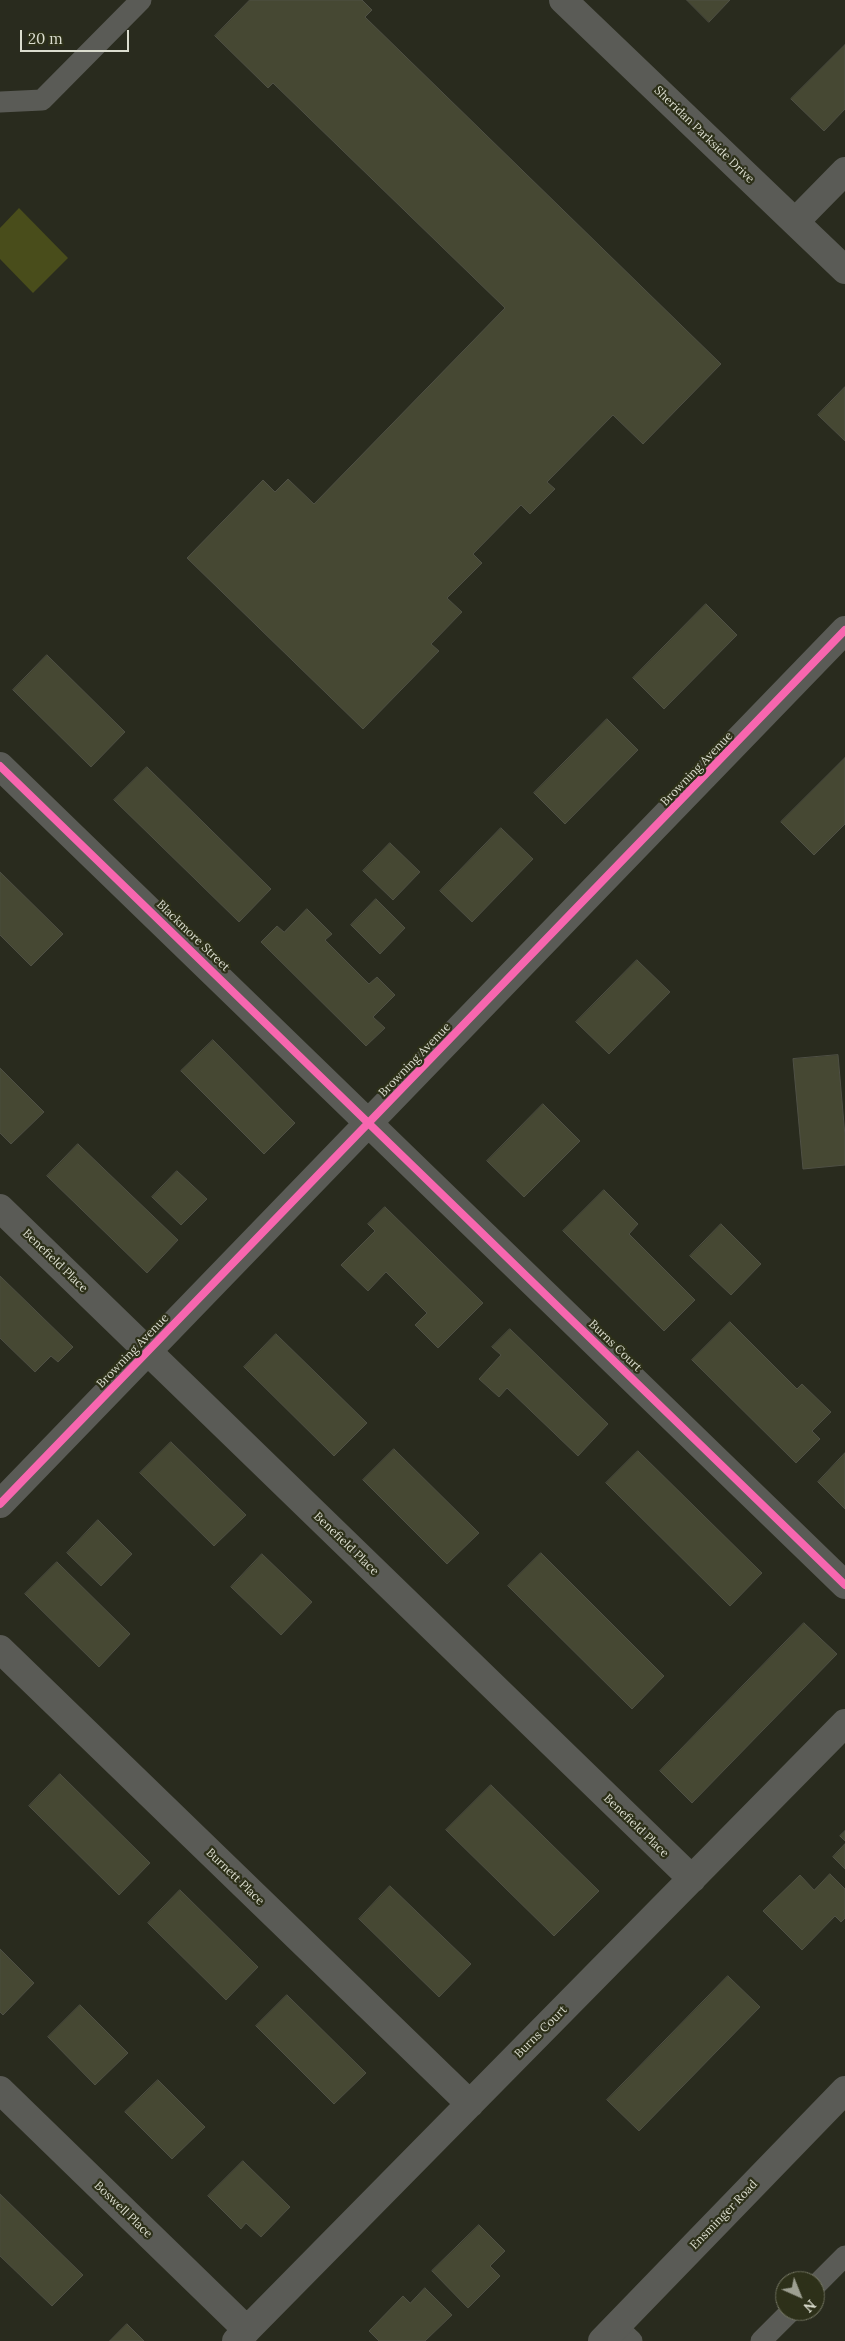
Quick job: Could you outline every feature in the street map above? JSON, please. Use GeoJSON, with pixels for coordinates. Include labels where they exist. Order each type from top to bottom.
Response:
{"type":"FeatureCollection","features":[{"type":"Feature","properties":{"kind":"street","name":"Sheridan Parkside Drive"},"geometry":{"type":"LineString","coordinates":[[568,2],[845,270]]}},
{"type":"Feature","properties":{"kind":"street"},"geometry":{"type":"LineString","coordinates":[[795,222],[845,171]]}},
{"type":"Feature","properties":{"kind":"street","name":"Browning Avenue"},"geometry":{"type":"LineString","coordinates":[[0,1504],[845,630]]}},
{"type":"Feature","properties":{"kind":"street","name":"Blackmore Street"},"geometry":{"type":"LineString","coordinates":[[0,766],[370,1123]]}},
{"type":"Feature","properties":{"kind":"street","name":"Burns Court"},"geometry":{"type":"LineString","coordinates":[[370,1123],[845,1585]]}},
{"type":"Feature","properties":{"kind":"street","name":"Benefield Place"},"geometry":{"type":"LineString","coordinates":[[0,1208],[692,1879]]}},
{"type":"Feature","properties":{"kind":"street","name":"Burnett Place"},"geometry":{"type":"LineString","coordinates":[[0,1649],[470,2104]]}},
{"type":"Feature","properties":{"kind":"street","name":"Burns Court"},"geometry":{"type":"LineString","coordinates":[[241,2335],[845,1722]]}},
{"type":"Feature","properties":{"kind":"street","name":"Boswell Place"},"geometry":{"type":"LineString","coordinates":[[0,2090],[241,2335]]}},
{"type":"Feature","properties":{"kind":"street","name":"Ensminger Road"},"geometry":{"type":"LineString","coordinates":[[617,2336],[845,2090]]}},
{"type":"Feature","properties":{"kind":"lane"},"geometry":{"type":"LineString","coordinates":[[0,102],[42,100],[141,0]]}},
{"type":"Feature","properties":{"kind":"lane"},"geometry":{"type":"LineString","coordinates":[[825,2276],[845,2256]]}},
{"type":"Feature","properties":{"kind":"lane"},"geometry":{"type":"LineString","coordinates":[[761,2341],[781,2321]]}},
{"type":"Feature","properties":{"kind":"green space"},"geometry":{"type":"Polygon","coordinates":[[[19,208],[68,258],[33,293],[0,259],[0,228],[19,208]]]}},
{"type":"Feature","properties":{"kind":"building"},"geometry":{"type":"Polygon","coordinates":[[[250,0],[362,0],[372,10],[365,17],[721,364],[643,444],[613,415],[547,482],[555,489],[530,514],[521,505],[473,554],[482,563],[447,598],[462,612],[431,644],[439,651],[363,729],[187,558],[263,480],[275,492],[288,479],[314,504],[505,308],[273,83],[268,88],[215,36],[250,0]]]}},
{"type":"Feature","properties":{"kind":"building"},"geometry":{"type":"Polygon","coordinates":[[[687,0],[730,0],[709,22],[687,0]]]}},
{"type":"Feature","properties":{"kind":"building"},"geometry":{"type":"Polygon","coordinates":[[[845,45],[845,109],[824,131],[791,99],[845,45]]]}},
{"type":"Feature","properties":{"kind":"building"},"geometry":{"type":"Polygon","coordinates":[[[845,387],[845,441],[818,415],[845,387]]]}},
{"type":"Feature","properties":{"kind":"building"},"geometry":{"type":"Polygon","coordinates":[[[706,604],[737,635],[664,709],[633,678],[706,604]]]}},
{"type":"Feature","properties":{"kind":"building"},"geometry":{"type":"Polygon","coordinates":[[[47,655],[125,732],[91,767],[13,690],[47,655]]]}},
{"type":"Feature","properties":{"kind":"building"},"geometry":{"type":"Polygon","coordinates":[[[607,719],[638,750],[565,824],[534,793],[607,719]]]}},
{"type":"Feature","properties":{"kind":"building"},"geometry":{"type":"Polygon","coordinates":[[[845,758],[845,824],[814,855],[781,822],[845,758]]]}},
{"type":"Feature","properties":{"kind":"building"},"geometry":{"type":"Polygon","coordinates":[[[147,767],[271,889],[239,922],[114,800],[147,767]]]}},
{"type":"Feature","properties":{"kind":"building"},"geometry":{"type":"Polygon","coordinates":[[[501,828],[533,859],[472,922],[440,891],[501,828]]]}},
{"type":"Feature","properties":{"kind":"building"},"geometry":{"type":"Polygon","coordinates":[[[390,843],[420,872],[393,900],[363,871],[390,843]]]}},
{"type":"Feature","properties":{"kind":"building"},"geometry":{"type":"Polygon","coordinates":[[[0,872],[63,934],[31,966],[0,935],[0,872]]]}},
{"type":"Feature","properties":{"kind":"building"},"geometry":{"type":"Polygon","coordinates":[[[376,899],[405,928],[380,954],[351,925],[376,899]]]}},
{"type":"Feature","properties":{"kind":"building"},"geometry":{"type":"Polygon","coordinates":[[[307,909],[332,934],[325,940],[369,984],[377,977],[395,995],[373,1017],[385,1028],[366,1046],[261,942],[277,926],[284,932],[307,909]]]}},
{"type":"Feature","properties":{"kind":"building"},"geometry":{"type":"Polygon","coordinates":[[[637,960],[670,992],[609,1054],[576,1022],[637,960]]]}},
{"type":"Feature","properties":{"kind":"building"},"geometry":{"type":"Polygon","coordinates":[[[213,1040],[295,1123],[264,1154],[181,1071],[213,1040]]]}},
{"type":"Feature","properties":{"kind":"building"},"geometry":{"type":"Polygon","coordinates":[[[838,1055],[845,1136],[845,1165],[803,1169],[793,1059],[838,1055]]]}},
{"type":"Feature","properties":{"kind":"building"},"geometry":{"type":"Polygon","coordinates":[[[0,1068],[44,1112],[11,1144],[0,1133],[0,1068]]]}},
{"type":"Feature","properties":{"kind":"building"},"geometry":{"type":"Polygon","coordinates":[[[543,1104],[580,1141],[524,1197],[487,1161],[543,1104]]]}},
{"type":"Feature","properties":{"kind":"building"},"geometry":{"type":"Polygon","coordinates":[[[78,1144],[178,1240],[147,1273],[47,1176],[78,1144]]]}},
{"type":"Feature","properties":{"kind":"building"},"geometry":{"type":"Polygon","coordinates":[[[177,1171],[207,1199],[181,1225],[152,1197],[177,1171]]]}},
{"type":"Feature","properties":{"kind":"building"},"geometry":{"type":"Polygon","coordinates":[[[604,1190],[638,1224],[629,1234],[695,1300],[664,1331],[563,1231],[604,1190]]]}},
{"type":"Feature","properties":{"kind":"building"},"geometry":{"type":"Polygon","coordinates":[[[385,1207],[483,1303],[438,1348],[415,1325],[427,1313],[386,1272],[368,1291],[341,1265],[375,1231],[368,1224],[385,1207]]]}},
{"type":"Feature","properties":{"kind":"building"},"geometry":{"type":"Polygon","coordinates":[[[721,1224],[761,1264],[731,1295],[690,1256],[721,1224]]]}},
{"type":"Feature","properties":{"kind":"building"},"geometry":{"type":"Polygon","coordinates":[[[0,1276],[73,1347],[58,1362],[51,1356],[35,1372],[0,1338],[0,1276]]]}},
{"type":"Feature","properties":{"kind":"building"},"geometry":{"type":"Polygon","coordinates":[[[730,1322],[797,1389],[802,1384],[831,1412],[812,1431],[820,1439],[796,1463],[692,1360],[730,1322]]]}},
{"type":"Feature","properties":{"kind":"building"},"geometry":{"type":"Polygon","coordinates":[[[510,1329],[608,1424],[578,1456],[507,1388],[499,1397],[479,1379],[501,1355],[492,1347],[510,1329]]]}},
{"type":"Feature","properties":{"kind":"building"},"geometry":{"type":"Polygon","coordinates":[[[276,1334],[367,1423],[334,1456],[244,1367],[276,1334]]]}},
{"type":"Feature","properties":{"kind":"building"},"geometry":{"type":"Polygon","coordinates":[[[171,1442],[246,1515],[214,1546],[140,1473],[171,1442]]]}},
{"type":"Feature","properties":{"kind":"building"},"geometry":{"type":"Polygon","coordinates":[[[394,1449],[479,1533],[447,1564],[363,1480],[394,1449]]]}},
{"type":"Feature","properties":{"kind":"building"},"geometry":{"type":"Polygon","coordinates":[[[638,1451],[762,1573],[730,1606],[606,1483],[638,1451]]]}},
{"type":"Feature","properties":{"kind":"building"},"geometry":{"type":"Polygon","coordinates":[[[845,1453],[845,1509],[818,1482],[845,1453]]]}},
{"type":"Feature","properties":{"kind":"building"},"geometry":{"type":"Polygon","coordinates":[[[98,1520],[132,1554],[101,1586],[67,1553],[98,1520]]]}},
{"type":"Feature","properties":{"kind":"building"},"geometry":{"type":"Polygon","coordinates":[[[541,1553],[664,1676],[632,1709],[508,1586],[541,1553]]]}},
{"type":"Feature","properties":{"kind":"building"},"geometry":{"type":"Polygon","coordinates":[[[262,1554],[312,1602],[281,1635],[231,1587],[262,1554]]]}},
{"type":"Feature","properties":{"kind":"building"},"geometry":{"type":"Polygon","coordinates":[[[57,1562],[130,1634],[99,1667],[25,1594],[57,1562]]]}},
{"type":"Feature","properties":{"kind":"building"},"geometry":{"type":"Polygon","coordinates":[[[804,1623],[837,1654],[692,1803],[660,1771],[804,1623]]]}},
{"type":"Feature","properties":{"kind":"building"},"geometry":{"type":"Polygon","coordinates":[[[60,1774],[150,1863],[119,1895],[29,1806],[60,1774]]]}},
{"type":"Feature","properties":{"kind":"building"},"geometry":{"type":"Polygon","coordinates":[[[491,1785],[599,1891],[554,1936],[446,1830],[491,1785]]]}},
{"type":"Feature","properties":{"kind":"building"},"geometry":{"type":"Polygon","coordinates":[[[845,1831],[845,1841],[840,1836],[845,1831]]]}},
{"type":"Feature","properties":{"kind":"building"},"geometry":{"type":"Polygon","coordinates":[[[845,1844],[845,1869],[833,1857],[845,1844]]]}},
{"type":"Feature","properties":{"kind":"building"},"geometry":{"type":"Polygon","coordinates":[[[830,1874],[845,1889],[845,1918],[841,1922],[835,1916],[802,1950],[763,1911],[800,1875],[814,1890],[830,1874]]]}},
{"type":"Feature","properties":{"kind":"building"},"geometry":{"type":"Polygon","coordinates":[[[390,1886],[471,1964],[439,1997],[359,1919],[390,1886]]]}},
{"type":"Feature","properties":{"kind":"building"},"geometry":{"type":"Polygon","coordinates":[[[180,1890],[258,1967],[226,2000],[148,1923],[180,1890]]]}},
{"type":"Feature","properties":{"kind":"building"},"geometry":{"type":"Polygon","coordinates":[[[0,1949],[34,1983],[3,2015],[0,2012],[0,1949]]]}},
{"type":"Feature","properties":{"kind":"building"},"geometry":{"type":"Polygon","coordinates":[[[728,1976],[760,2007],[639,2131],[607,2100],[728,1976]]]}},
{"type":"Feature","properties":{"kind":"building"},"geometry":{"type":"Polygon","coordinates":[[[287,1995],[366,2073],[334,2104],[256,2026],[287,1995]]]}},
{"type":"Feature","properties":{"kind":"building"},"geometry":{"type":"Polygon","coordinates":[[[80,2005],[128,2053],[95,2085],[48,2037],[80,2005]]]}},
{"type":"Feature","properties":{"kind":"building"},"geometry":{"type":"Polygon","coordinates":[[[158,2080],[205,2127],[172,2159],[125,2112],[158,2080]]]}},
{"type":"Feature","properties":{"kind":"building"},"geometry":{"type":"Polygon","coordinates":[[[243,2161],[290,2207],[261,2237],[246,2223],[241,2229],[208,2196],[243,2161]]]}},
{"type":"Feature","properties":{"kind":"building"},"geometry":{"type":"Polygon","coordinates":[[[0,2194],[83,2275],[52,2306],[0,2256],[0,2194]]]}},
{"type":"Feature","properties":{"kind":"building"},"geometry":{"type":"Polygon","coordinates":[[[479,2225],[505,2251],[490,2266],[500,2276],[468,2308],[432,2271],[479,2225]]]}},
{"type":"Feature","properties":{"kind":"building"},"geometry":{"type":"Polygon","coordinates":[[[425,2288],[452,2315],[425,2341],[379,2341],[369,2331],[403,2296],[410,2303],[425,2288]]]}},
{"type":"Feature","properties":{"kind":"building"},"geometry":{"type":"Polygon","coordinates":[[[127,2324],[144,2341],[110,2341],[127,2324]]]}},
{"type":"Feature","properties":{"kind":"cycle path"},"geometry":{"type":"LineString","coordinates":[[0,1504],[845,630]]}},
{"type":"Feature","properties":{"kind":"cycle path"},"geometry":{"type":"LineString","coordinates":[[0,766],[845,1585]]}}]}
